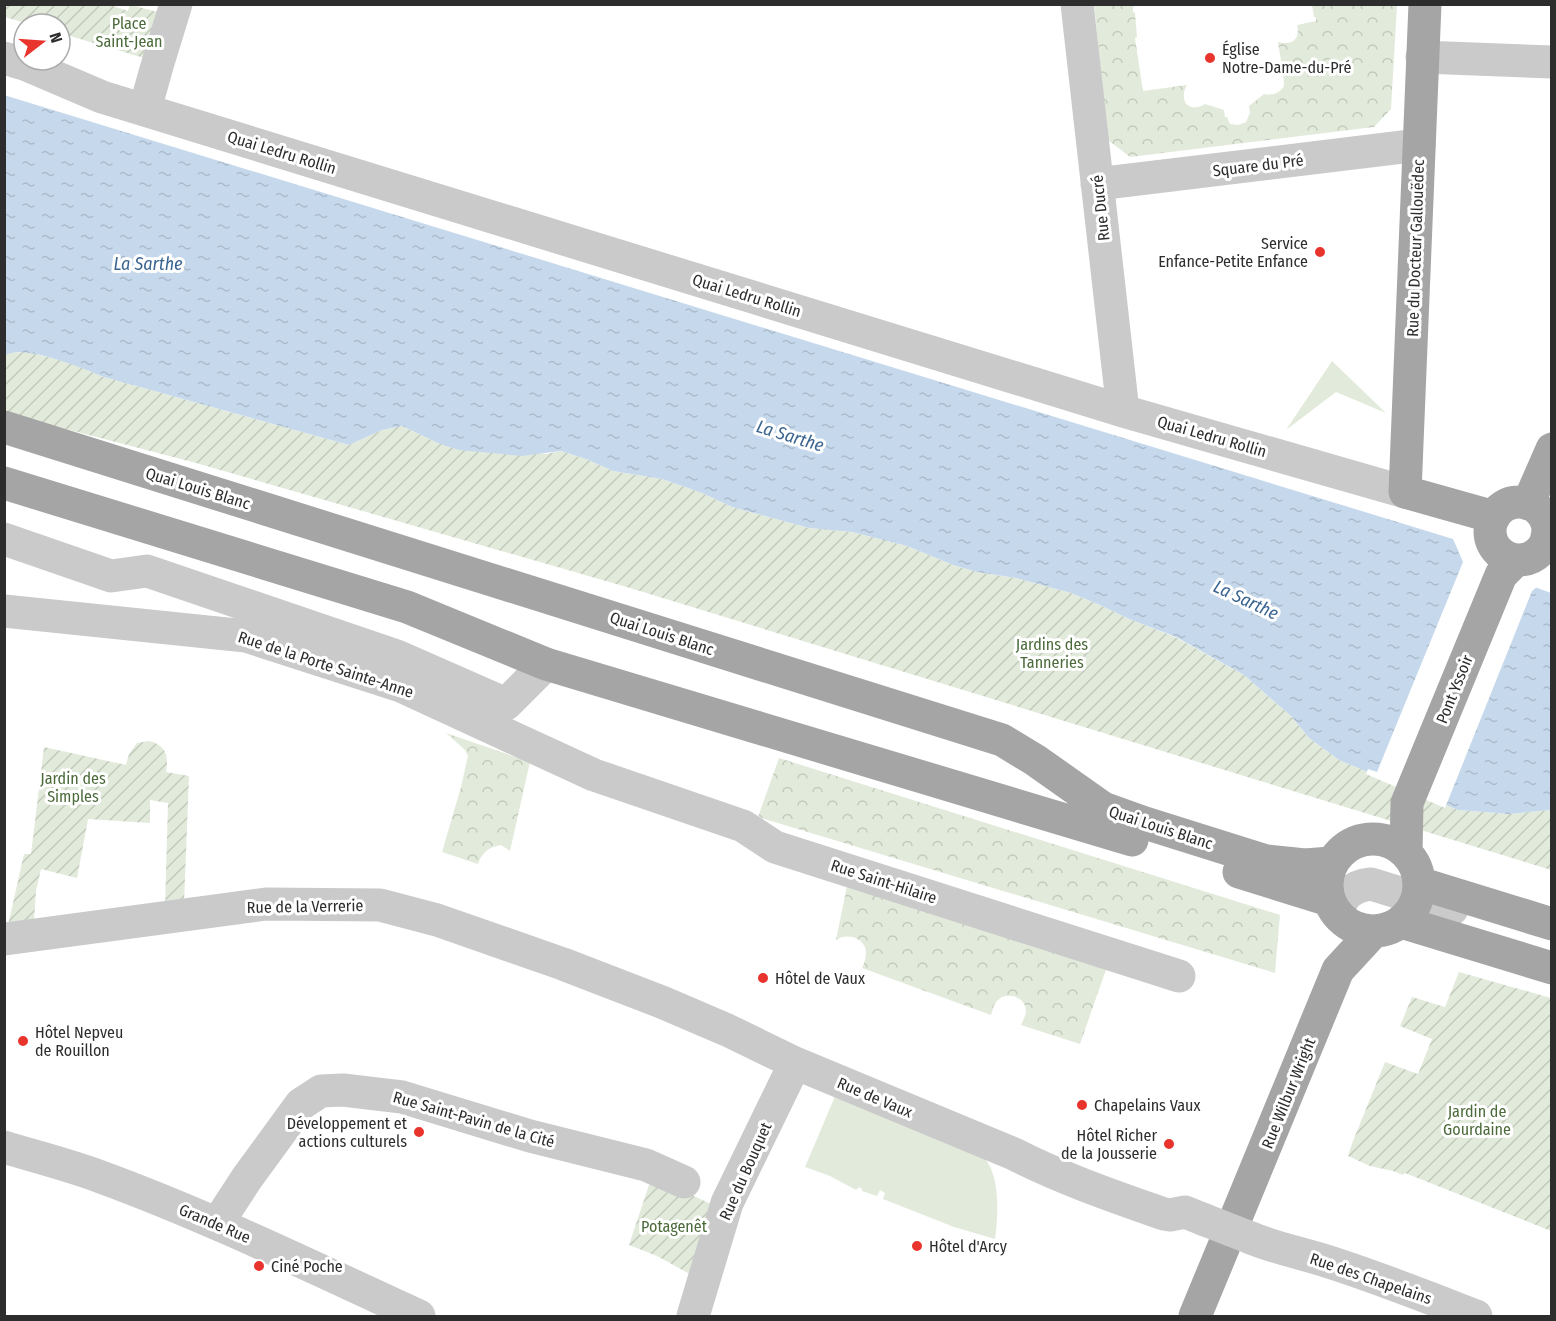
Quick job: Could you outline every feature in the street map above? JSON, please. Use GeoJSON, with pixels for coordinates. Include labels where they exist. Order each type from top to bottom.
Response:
{"type":"FeatureCollection","features":[{"type":"Feature","properties":{"kind":"main road","name":"Rue du Docteur Gallouëdec"},"geometry":{"type":"LineString","coordinates":[[1405,492],[1425,4]]}},
{"type":"Feature","properties":{"kind":"main road","name":"Quai Louis Blanc"},"geometry":{"type":"LineString","coordinates":[[4,427],[1002,740],[1035,760],[1103,808],[1266,861],[1318,864]]}},
{"type":"Feature","properties":{"kind":"main road"},"geometry":{"type":"LineString","coordinates":[[1528,504],[1551,449]]}},
{"type":"Feature","properties":{"kind":"main road","name":"Quai Louis Blanc"},"geometry":{"type":"LineString","coordinates":[[4,483],[407,607],[546,664],[824,747],[1334,907],[1350,926],[1359,929],[1402,908],[1551,924]]}},
{"type":"Feature","properties":{"kind":"main road","name":"Quai Ledru Rollin"},"geometry":{"type":"LineString","coordinates":[[1405,492],[1494,517]]}},
{"type":"Feature","properties":{"kind":"main road"},"geometry":{"type":"LineString","coordinates":[[1521,502],[1528,504],[1535,507],[1543,517],[1549,537],[1538,553],[1527,559],[1505,562],[1492,543],[1490,525],[1500,509],[1509,504],[1521,502]]}},
{"type":"Feature","properties":{"kind":"main road","name":"Pont Yssoir"},"geometry":{"type":"LineString","coordinates":[[1395,828],[1505,562]]}},
{"type":"Feature","properties":{"kind":"main road"},"geometry":{"type":"LineString","coordinates":[[1334,907],[1327,890],[1327,881],[1318,864],[1350,844],[1395,828],[1418,874],[1402,908]]}},
{"type":"Feature","properties":{"kind":"main road","name":"Rue Wilbur Wright"},"geometry":{"type":"LineString","coordinates":[[1334,907],[1338,970]]}},
{"type":"Feature","properties":{"kind":"main road","name":"Quai Louis Blanc"},"geometry":{"type":"LineString","coordinates":[[1402,908],[1551,968]]}},
{"type":"Feature","properties":{"kind":"main road","name":"Rue Wilbur Wright"},"geometry":{"type":"LineString","coordinates":[[1195,1317],[1338,970],[1402,908]]}},
{"type":"Feature","properties":{"kind":"street"},"geometry":{"type":"LineString","coordinates":[[145,109],[176,4]]}},
{"type":"Feature","properties":{"kind":"street","name":"Rue Ducré"},"geometry":{"type":"LineString","coordinates":[[1077,4],[1123,411]]}},
{"type":"Feature","properties":{"kind":"street"},"geometry":{"type":"LineString","coordinates":[[1422,57],[1551,62]]}},
{"type":"Feature","properties":{"kind":"street","name":"Quai Ledru Rollin"},"geometry":{"type":"LineString","coordinates":[[4,58],[27,65],[102,97],[1123,411],[1405,492]]}},
{"type":"Feature","properties":{"kind":"street","name":"Square du Pré"},"geometry":{"type":"LineString","coordinates":[[1097,184],[1419,145]]}},
{"type":"Feature","properties":{"kind":"street"},"geometry":{"type":"LineString","coordinates":[[4,539],[111,576],[147,571],[397,656],[506,704],[546,664]]}},
{"type":"Feature","properties":{"kind":"street","name":"Rue de la Porte Sainte-Anne"},"geometry":{"type":"LineString","coordinates":[[4,611],[246,636],[401,686],[594,776]]}},
{"type":"Feature","properties":{"kind":"street","name":"Rue Saint-Hilaire"},"geometry":{"type":"LineString","coordinates":[[594,776],[743,826],[775,847],[1179,976]]}},
{"type":"Feature","properties":{"kind":"street","name":"Quai Louis Blanc"},"geometry":{"type":"LineString","coordinates":[[1334,907],[1340,904],[1352,889],[1361,885],[1376,885],[1402,908],[1551,940]]}},
{"type":"Feature","properties":{"kind":"street","name":"Rue de la Verrerie"},"geometry":{"type":"LineString","coordinates":[[4,939],[266,904],[380,905],[437,920],[563,964]]}},
{"type":"Feature","properties":{"kind":"street","name":"Rue de Vaux"},"geometry":{"type":"LineString","coordinates":[[563,964],[664,1003],[795,1063],[1100,1192],[1164,1214],[1185,1212],[1229,1230]]}},
{"type":"Feature","properties":{"kind":"street","name":"Rue du Bouquet"},"geometry":{"type":"LineString","coordinates":[[693,1317],[727,1203],[795,1063]]}},
{"type":"Feature","properties":{"kind":"street","name":"Rue Saint-Pavin de la Cité"},"geometry":{"type":"LineString","coordinates":[[217,1224],[301,1104],[321,1091],[343,1090],[402,1097],[530,1136],[646,1165],[727,1203]]}},
{"type":"Feature","properties":{"kind":"street","name":"Grande Rue"},"geometry":{"type":"LineString","coordinates":[[4,1147],[99,1176],[217,1224],[419,1317]]}},
{"type":"Feature","properties":{"kind":"street","name":"Rue des Chapelains"},"geometry":{"type":"LineString","coordinates":[[1229,1230],[1325,1260],[1476,1317]]}},
{"type":"Feature","properties":{"kind":"green space","name":"Place Saint-Jean"},"geometry":{"type":"Polygon","coordinates":[[[4,5],[110,5],[128,11],[132,5],[157,12],[144,58],[72,37],[72,12],[12,12],[12,19],[5,17],[4,5]]]}},
{"type":"Feature","properties":{"kind":"green space"},"geometry":{"type":"Polygon","coordinates":[[[1094,5],[1138,5],[1133,7],[1133,12],[1135,13],[1137,37],[1135,38],[1143,91],[1187,85],[1184,96],[1187,104],[1199,107],[1205,104],[1224,110],[1225,117],[1230,124],[1238,125],[1246,122],[1250,113],[1249,106],[1264,94],[1270,95],[1283,88],[1284,77],[1278,42],[1291,42],[1298,34],[1297,25],[1316,21],[1312,5],[1397,5],[1391,109],[1374,127],[1130,157],[1108,140],[1094,5]]]}},
{"type":"Feature","properties":{"kind":"green space","name":"Jardins des Tanneries"},"geometry":{"type":"Polygon","coordinates":[[[28,352],[68,362],[104,377],[349,445],[382,430],[402,426],[440,444],[546,454],[561,451],[613,471],[662,479],[702,493],[732,507],[809,528],[852,532],[907,546],[977,572],[1016,578],[1071,593],[1175,637],[1244,675],[1291,716],[1309,738],[1339,760],[1458,810],[1509,814],[1551,810],[1551,870],[630,588],[196,463],[5,413],[4,355],[28,352]]]}},
{"type":"Feature","properties":{"kind":"green space"},"geometry":{"type":"Polygon","coordinates":[[[1332,361],[1386,413],[1336,392],[1286,430],[1332,361]]]}},
{"type":"Feature","properties":{"kind":"green space"},"geometry":{"type":"Polygon","coordinates":[[[446,733],[530,762],[510,851],[501,845],[492,847],[481,857],[478,864],[442,852],[468,756],[465,750],[446,733]]]}},
{"type":"Feature","properties":{"kind":"green space","name":"Jardin des Simples"},"geometry":{"type":"Polygon","coordinates":[[[149,741],[163,748],[167,761],[166,772],[189,776],[184,904],[165,906],[168,803],[150,800],[150,823],[88,819],[77,878],[41,869],[36,891],[34,922],[8,925],[24,854],[31,854],[44,747],[126,765],[129,754],[137,743],[149,741]]]}},
{"type":"Feature","properties":{"kind":"green space"},"geometry":{"type":"Polygon","coordinates":[[[779,758],[1280,915],[1275,973],[758,817],[779,758]]]}},
{"type":"Feature","properties":{"kind":"green space"},"geometry":{"type":"Polygon","coordinates":[[[847,886],[1108,964],[1080,1044],[1021,1025],[1026,1013],[1025,1006],[1023,1002],[1014,997],[1005,996],[997,1001],[991,1015],[862,968],[866,953],[863,944],[850,937],[836,940],[847,886]]]}},
{"type":"Feature","properties":{"kind":"green space","name":"Jardin de Gourdaine"},"geometry":{"type":"Polygon","coordinates":[[[1459,972],[1551,998],[1551,1231],[1405,1173],[1403,1175],[1370,1166],[1348,1156],[1385,1062],[1418,1074],[1432,1039],[1400,1026],[1412,997],[1445,1007],[1459,972]]]}},
{"type":"Feature","properties":{"kind":"green space"},"geometry":{"type":"Polygon","coordinates":[[[836,1094],[978,1152],[988,1163],[995,1180],[997,1211],[995,1239],[954,1227],[883,1199],[885,1193],[880,1190],[877,1196],[862,1191],[859,1187],[856,1190],[830,1176],[805,1167],[836,1094]]]}},
{"type":"Feature","properties":{"kind":"green space","name":"Potagenêt"},"geometry":{"type":"Polygon","coordinates":[[[652,1176],[715,1206],[697,1278],[657,1256],[629,1245],[652,1176]]]}},
{"type":"Feature","properties":{"kind":"water","name":"La Sarthe"},"geometry":{"type":"Polygon","coordinates":[[[4,95],[1453,539],[1464,561],[1551,593],[1551,810],[1509,814],[1458,810],[1339,760],[1309,738],[1291,716],[1244,675],[1176,637],[1071,593],[1016,578],[977,572],[907,546],[852,532],[809,528],[732,507],[702,493],[662,479],[613,471],[561,451],[522,456],[459,450],[440,444],[402,426],[382,430],[349,445],[104,377],[40,355],[14,352],[5,355],[4,95]]]}},
{"type":"Feature","properties":{"kind":"pier"},"geometry":{"type":"Polygon","coordinates":[[[1452,536],[1456,538],[1466,559],[1538,586],[1532,591],[1445,808],[1366,774],[1368,769],[1377,772],[1463,562],[1452,536]]]}},
{"type":"Feature","properties":{"kind":"place","name":"Église Notre-Dame-du-Pré"},"geometry":{"type":"Point","coordinates":[1210,58]}},
{"type":"Feature","properties":{"kind":"place","name":"Service Enfance-Petite Enfance"},"geometry":{"type":"Point","coordinates":[1320,252]}},
{"type":"Feature","properties":{"kind":"place","name":"Hôtel de Vaux"},"geometry":{"type":"Point","coordinates":[763,978]}},
{"type":"Feature","properties":{"kind":"place","name":"Hôtel Nepveu de Rouillon"},"geometry":{"type":"Point","coordinates":[23,1041]}},
{"type":"Feature","properties":{"kind":"place","name":"Chapelains Vaux"},"geometry":{"type":"Point","coordinates":[1082,1105]}},
{"type":"Feature","properties":{"kind":"place","name":"Développement et actions culturels"},"geometry":{"type":"Point","coordinates":[419,1132]}},
{"type":"Feature","properties":{"kind":"place","name":"Hôtel Richer de la Jousserie"},"geometry":{"type":"Point","coordinates":[1169,1144]}},
{"type":"Feature","properties":{"kind":"place","name":"Hôtel d'Arcy"},"geometry":{"type":"Point","coordinates":[917,1246]}},
{"type":"Feature","properties":{"kind":"place","name":"Ciné Poche"},"geometry":{"type":"Point","coordinates":[259,1266]}}]}
